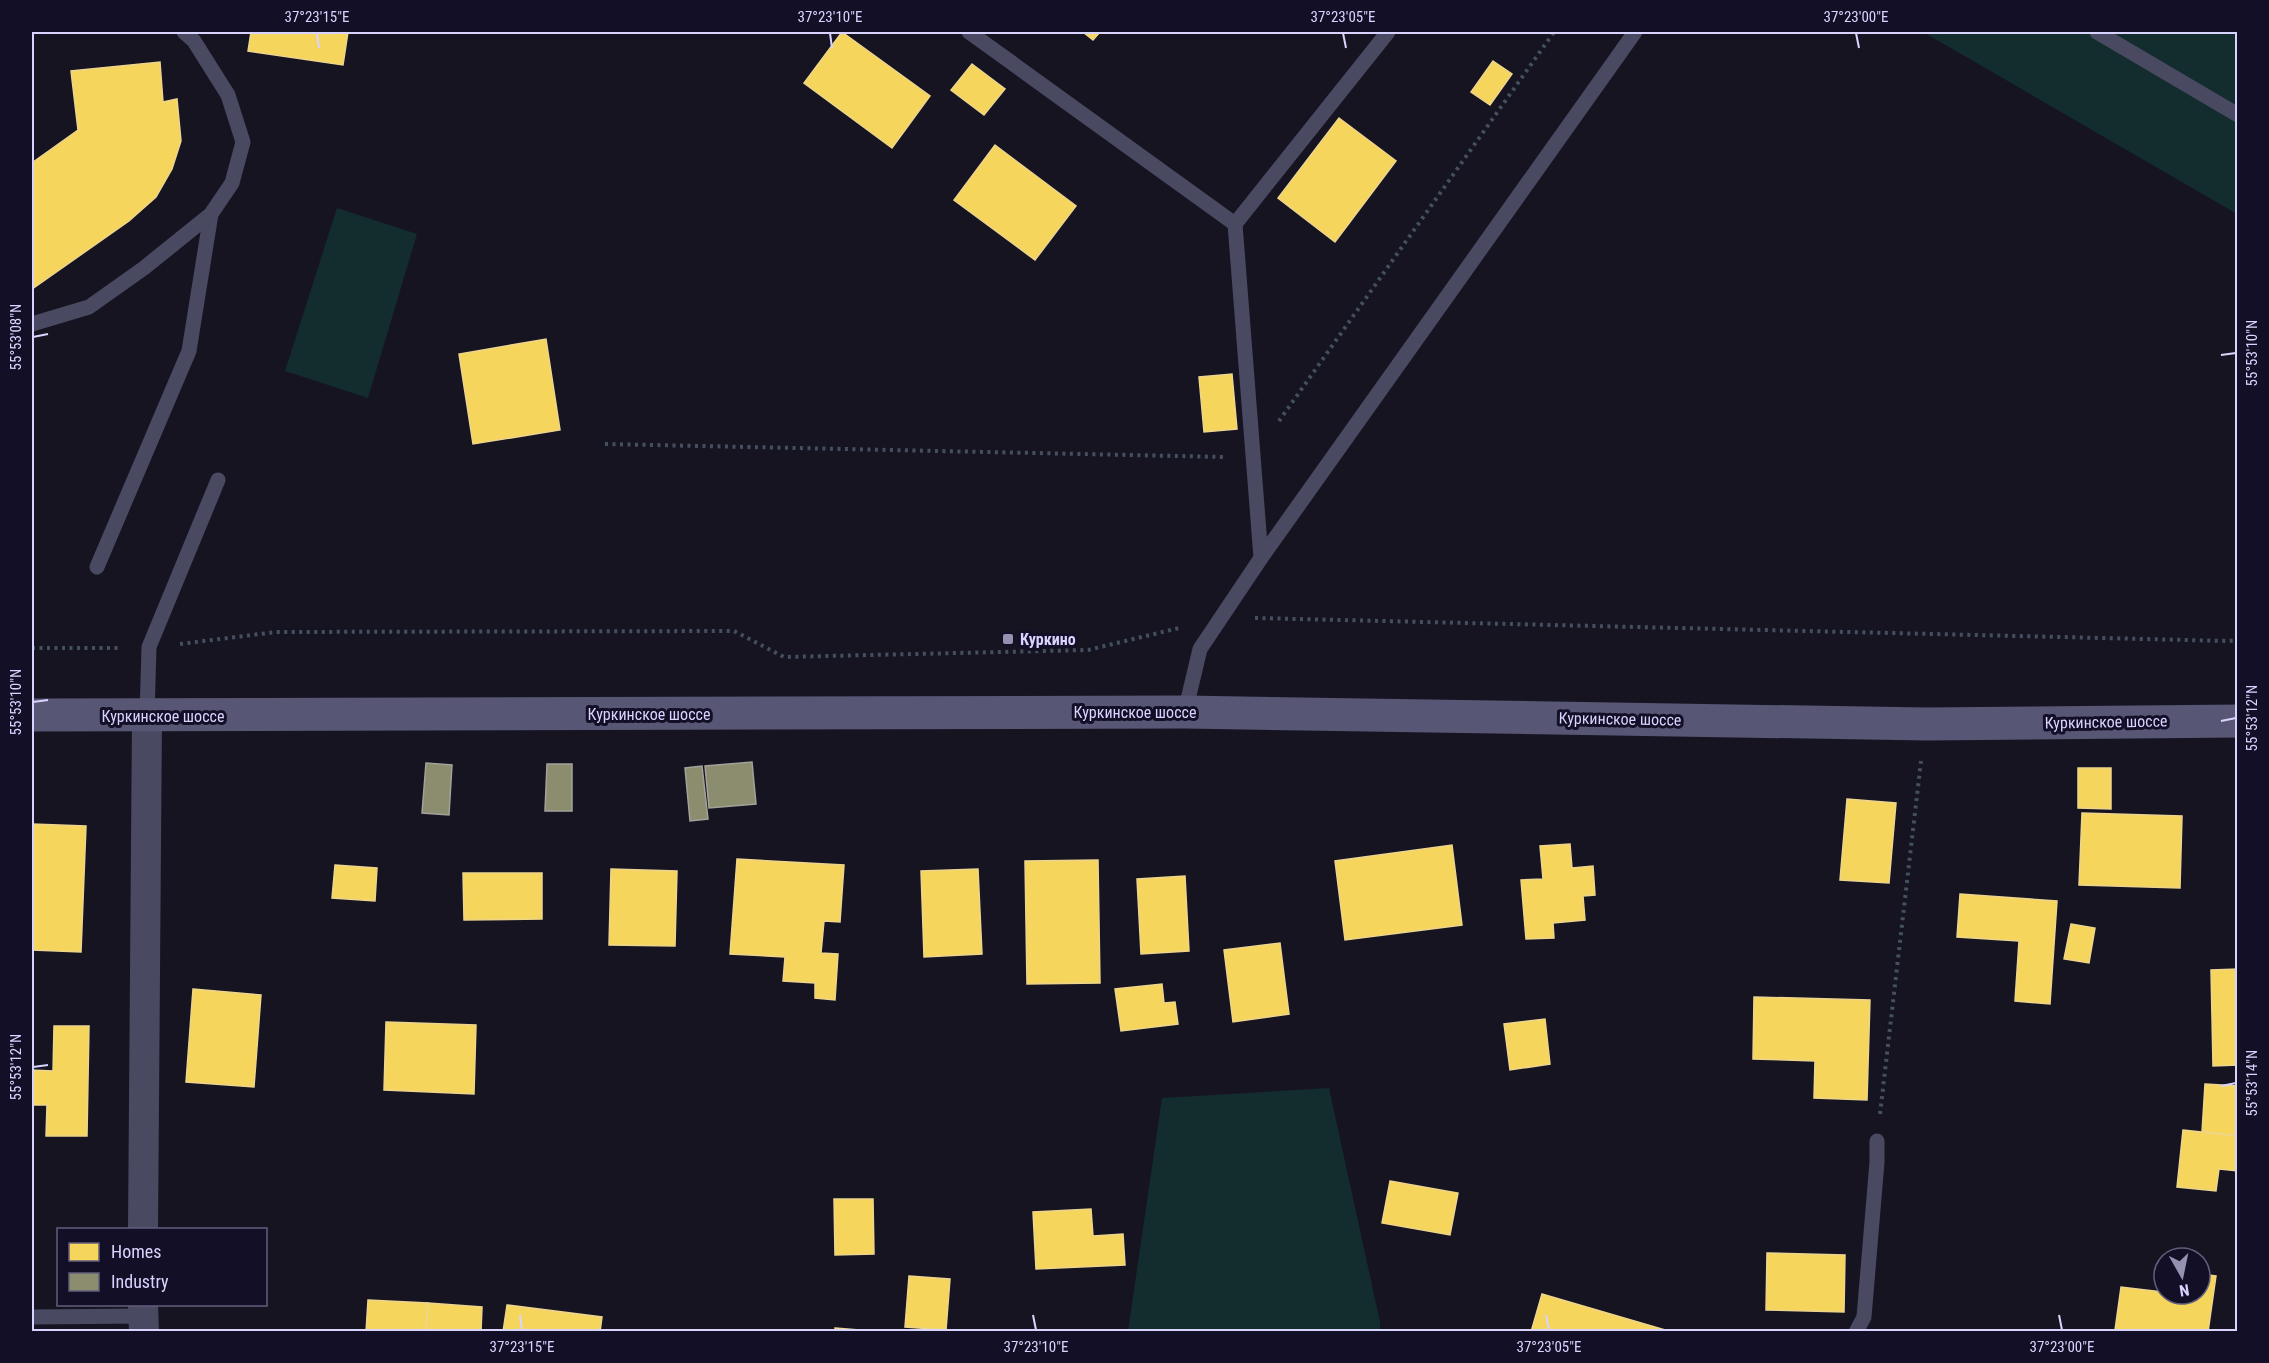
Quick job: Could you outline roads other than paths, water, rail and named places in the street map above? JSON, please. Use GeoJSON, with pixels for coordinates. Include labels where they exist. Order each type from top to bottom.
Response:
{"type":"FeatureCollection","features":[{"type":"Feature","properties":{"kind":"main road","name":"Куркинское шоссе"},"geometry":{"type":"LineString","coordinates":[[32,715],[1185,712],[1926,724],[2238,721]]}},
{"type":"Feature","properties":{"kind":"street"},"geometry":{"type":"LineString","coordinates":[[143,1228],[147,716]]}},
{"type":"Feature","properties":{"kind":"lane"},"geometry":{"type":"LineString","coordinates":[[32,324],[89,307],[144,268],[211,214],[232,183],[243,142],[228,95],[194,41],[184,32]]}},
{"type":"Feature","properties":{"kind":"lane"},"geometry":{"type":"LineString","coordinates":[[969,32],[1235,224]]}},
{"type":"Feature","properties":{"kind":"lane"},"geometry":{"type":"LineString","coordinates":[[1261,558],[1235,224],[1388,32]]}},
{"type":"Feature","properties":{"kind":"lane"},"geometry":{"type":"LineString","coordinates":[[1185,712],[1200,649],[1261,558],[1635,32]]}},
{"type":"Feature","properties":{"kind":"lane"},"geometry":{"type":"LineString","coordinates":[[2097,32],[2238,116]]}},
{"type":"Feature","properties":{"kind":"lane"},"geometry":{"type":"LineString","coordinates":[[97,567],[189,351],[211,214]]}},
{"type":"Feature","properties":{"kind":"lane"},"geometry":{"type":"LineString","coordinates":[[147,716],[149,648],[218,480]]}},
{"type":"Feature","properties":{"kind":"lane"},"geometry":{"type":"LineString","coordinates":[[1856,1332],[1864,1317],[1877,1141]]}},
{"type":"Feature","properties":{"kind":"lane"},"geometry":{"type":"LineString","coordinates":[[32,1317],[143,1317]]}},
{"type":"Feature","properties":{"kind":"place","name":"Куркино"},"geometry":{"type":"Point","coordinates":[1008,639]}}]}
